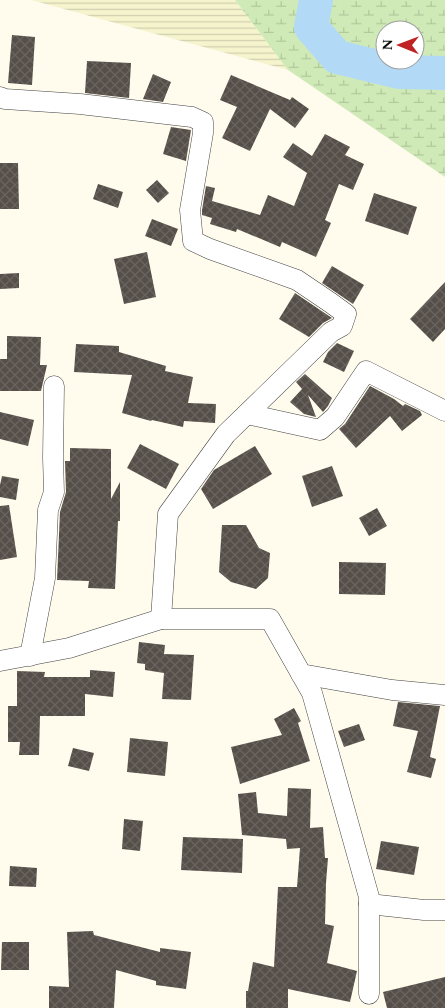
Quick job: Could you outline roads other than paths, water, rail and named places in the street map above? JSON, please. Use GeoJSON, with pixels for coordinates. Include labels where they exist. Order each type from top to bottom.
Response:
{"type":"FeatureCollection","features":[{"type":"Feature","properties":{"kind":"street"},"geometry":{"type":"LineString","coordinates":[[0,97],[192,117],[203,122],[190,210],[193,241],[210,249],[297,280],[346,314],[342,326],[331,332],[226,434],[168,514],[161,618]]}},
{"type":"Feature","properties":{"kind":"street"},"geometry":{"type":"LineString","coordinates":[[247,414],[320,430],[335,417],[366,371],[445,411]]}},
{"type":"Feature","properties":{"kind":"street"},"geometry":{"type":"LineString","coordinates":[[30,656],[45,578],[48,510],[54,492],[54,386]]}},
{"type":"Feature","properties":{"kind":"street"},"geometry":{"type":"LineString","coordinates":[[0,661],[69,648],[161,618],[270,620],[312,693],[369,897],[370,994]]}},
{"type":"Feature","properties":{"kind":"street"},"geometry":{"type":"LineString","coordinates":[[301,674],[392,690],[445,695]]}},
{"type":"Feature","properties":{"kind":"street"},"geometry":{"type":"LineString","coordinates":[[369,904],[424,910],[445,910]]}},
{"type":"Feature","properties":{"kind":"waterway"},"geometry":{"type":"LineString","coordinates":[[316,0],[311,27],[337,57],[399,72],[445,73]]}}]}
